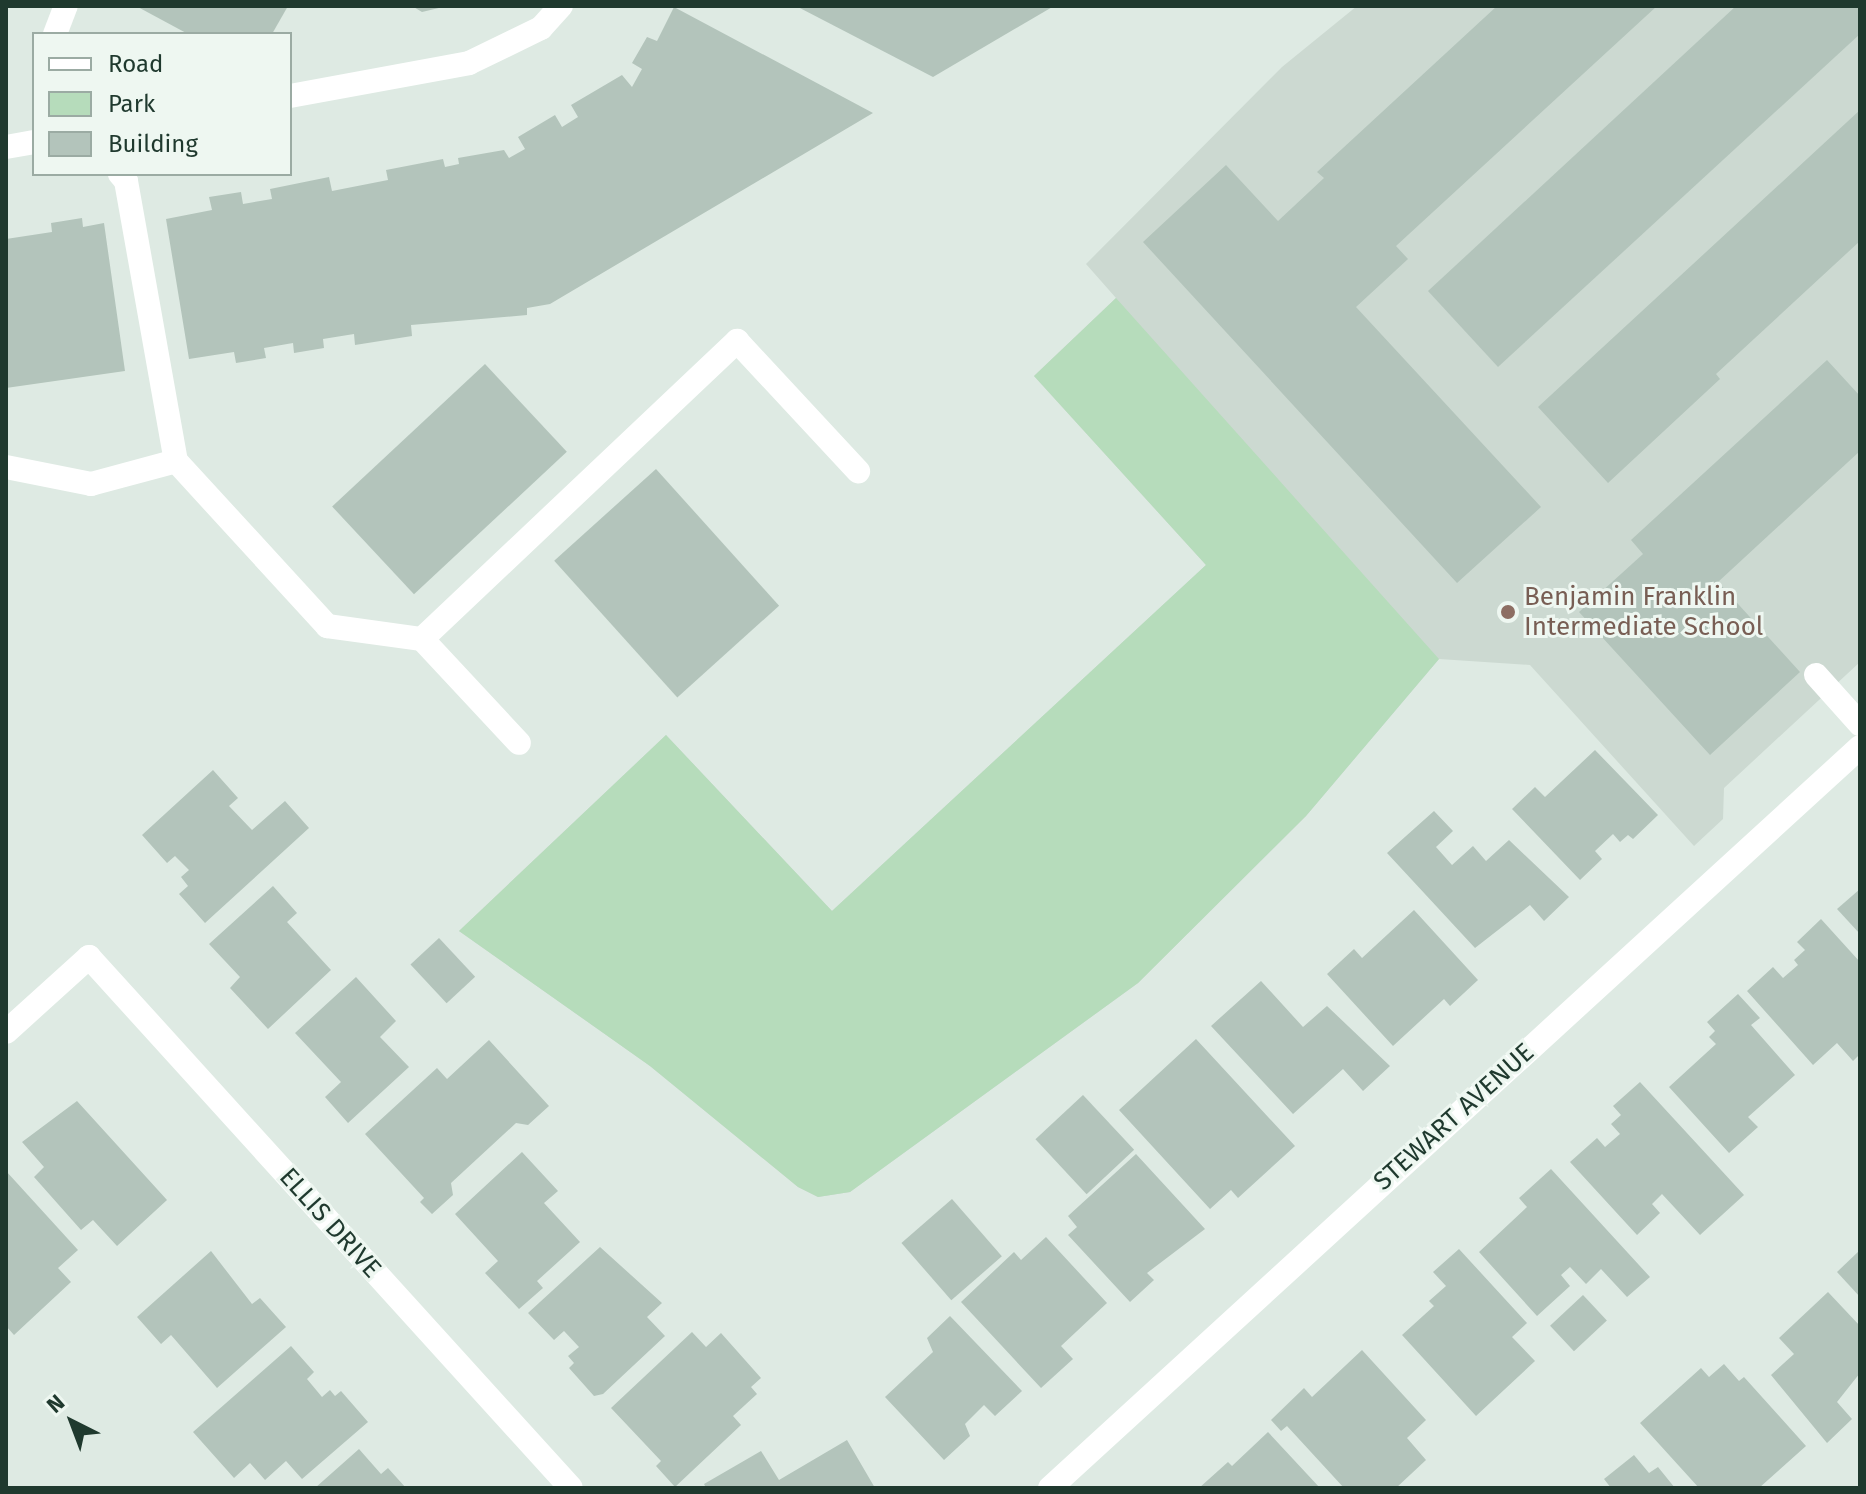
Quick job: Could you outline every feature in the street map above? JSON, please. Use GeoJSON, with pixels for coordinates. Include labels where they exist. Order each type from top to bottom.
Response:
{"type":"FeatureCollection","features":[{"type":"Feature","properties":{"kind":"street"},"geometry":{"type":"LineString","coordinates":[[56,32],[66,6]]}},
{"type":"Feature","properties":{"kind":"street"},"geometry":{"type":"LineString","coordinates":[[292,96],[469,63],[530,35],[561,6]]}},
{"type":"Feature","properties":{"kind":"street"},"geometry":{"type":"LineString","coordinates":[[6,147],[32,142]]}},
{"type":"Feature","properties":{"kind":"street"},"geometry":{"type":"LineString","coordinates":[[122,176],[126,181],[176,461],[327,626],[422,639],[519,743]]}},
{"type":"Feature","properties":{"kind":"street"},"geometry":{"type":"LineString","coordinates":[[422,639],[737,341],[858,471]]}},
{"type":"Feature","properties":{"kind":"street"},"geometry":{"type":"LineString","coordinates":[[6,467],[91,484],[176,461]]}},
{"type":"Feature","properties":{"kind":"street"},"geometry":{"type":"LineString","coordinates":[[1816,675],[1860,724]]}},
{"type":"Feature","properties":{"kind":"street","name":"STEWART AVENUE"},"geometry":{"type":"LineString","coordinates":[[1050,1488],[1860,747]]}},
{"type":"Feature","properties":{"kind":"street","name":"ELLIS DRIVE"},"geometry":{"type":"LineString","coordinates":[[6,1032],[89,957],[571,1488]]}},
{"type":"Feature","properties":{"kind":"shaded area","name":"Benjamin Franklin Intermediate School"},"geometry":{"type":"Polygon","coordinates":[[[1357,6],[1860,6],[1860,662],[1724,788],[1723,819],[1694,846],[1530,665],[1439,659],[1306,816],[1138,983],[850,1192],[818,1197],[798,1187],[650,1066],[459,931],[666,735],[832,911],[1206,565],[1034,376],[1116,298],[1086,264],[1282,67],[1357,6]]]}},
{"type":"Feature","properties":{"kind":"green space"},"geometry":{"type":"Polygon","coordinates":[[[1116,298],[1439,659],[1306,816],[1138,983],[850,1192],[818,1197],[798,1187],[650,1066],[459,931],[666,735],[832,911],[1206,565],[1034,376],[1116,298]]]}},
{"type":"Feature","properties":{"kind":"building"},"geometry":{"type":"Polygon","coordinates":[[[136,6],[288,6],[273,32],[184,32],[136,6]]]}},
{"type":"Feature","properties":{"kind":"building"},"geometry":{"type":"Polygon","coordinates":[[[412,6],[443,6],[443,7],[422,12],[412,6]]]}},
{"type":"Feature","properties":{"kind":"building"},"geometry":{"type":"Polygon","coordinates":[[[796,6],[1054,6],[933,77],[796,6]]]}},
{"type":"Feature","properties":{"kind":"building"},"geometry":{"type":"Polygon","coordinates":[[[1497,6],[1657,6],[1396,246],[1408,259],[1356,307],[1541,507],[1457,583],[1143,242],[1226,165],[1278,221],[1324,178],[1317,172],[1497,6]]]}},
{"type":"Feature","properties":{"kind":"building"},"geometry":{"type":"Polygon","coordinates":[[[1736,6],[1860,6],[1860,34],[1498,367],[1428,291],[1736,6]]]}},
{"type":"Feature","properties":{"kind":"building"},"geometry":{"type":"Polygon","coordinates":[[[674,7],[873,113],[550,304],[527,308],[527,315],[411,325],[412,336],[355,345],[354,334],[323,339],[324,348],[294,353],[293,343],[264,348],[266,358],[236,363],[234,352],[189,359],[166,219],[212,210],[209,197],[241,192],[243,204],[272,199],[270,189],[329,177],[332,191],[388,180],[386,170],[443,159],[445,167],[459,164],[458,158],[504,150],[509,158],[525,149],[518,137],[555,115],[562,127],[578,117],[571,105],[622,75],[632,87],[642,69],[632,63],[647,37],[657,41],[674,7]]]}},
{"type":"Feature","properties":{"kind":"building"},"geometry":{"type":"Polygon","coordinates":[[[1860,110],[1860,241],[1716,374],[1720,379],[1608,483],[1538,407],[1860,110]]]}},
{"type":"Feature","properties":{"kind":"building"},"geometry":{"type":"Polygon","coordinates":[[[82,218],[83,227],[104,223],[125,371],[6,388],[6,239],[52,232],[51,223],[82,218]]]}},
{"type":"Feature","properties":{"kind":"building"},"geometry":{"type":"Polygon","coordinates":[[[1827,360],[1860,396],[1860,451],[1718,582],[1800,672],[1710,755],[1579,612],[1643,554],[1631,540],[1827,360]]]}},
{"type":"Feature","properties":{"kind":"building"},"geometry":{"type":"Polygon","coordinates":[[[485,364],[567,452],[414,594],[332,507],[485,364]]]}},
{"type":"Feature","properties":{"kind":"building"},"geometry":{"type":"Polygon","coordinates":[[[656,469],[779,606],[677,697],[554,561],[656,469]]]}},
{"type":"Feature","properties":{"kind":"building"},"geometry":{"type":"Polygon","coordinates":[[[1595,750],[1658,815],[1633,839],[1628,835],[1620,842],[1613,834],[1595,851],[1602,859],[1580,880],[1512,809],[1535,787],[1545,797],[1595,750]]]}},
{"type":"Feature","properties":{"kind":"building"},"geometry":{"type":"Polygon","coordinates":[[[213,770],[238,798],[229,806],[252,830],[285,801],[309,828],[205,923],[179,894],[188,886],[181,877],[189,870],[175,856],[167,863],[142,835],[213,770]]]}},
{"type":"Feature","properties":{"kind":"building"},"geometry":{"type":"Polygon","coordinates":[[[1434,811],[1453,831],[1436,847],[1452,865],[1473,846],[1486,861],[1509,840],[1569,897],[1544,921],[1530,905],[1475,948],[1387,853],[1434,811]]]}},
{"type":"Feature","properties":{"kind":"building"},"geometry":{"type":"Polygon","coordinates":[[[273,886],[297,913],[287,922],[331,970],[268,1029],[230,988],[240,977],[209,944],[273,886]]]}},
{"type":"Feature","properties":{"kind":"building"},"geometry":{"type":"Polygon","coordinates":[[[1860,889],[1860,934],[1837,909],[1860,889]]]}},
{"type":"Feature","properties":{"kind":"building"},"geometry":{"type":"Polygon","coordinates":[[[1414,910],[1478,980],[1450,1006],[1444,999],[1393,1046],[1327,974],[1354,949],[1362,958],[1414,910]]]}},
{"type":"Feature","properties":{"kind":"building"},"geometry":{"type":"Polygon","coordinates":[[[1821,919],[1860,962],[1860,1054],[1853,1061],[1837,1043],[1813,1065],[1747,991],[1773,967],[1783,978],[1798,965],[1794,960],[1805,950],[1797,942],[1821,919]]]}},
{"type":"Feature","properties":{"kind":"building"},"geometry":{"type":"Polygon","coordinates":[[[439,938],[475,977],[447,1003],[410,965],[439,938]]]}},
{"type":"Feature","properties":{"kind":"building"},"geometry":{"type":"Polygon","coordinates":[[[356,977],[396,1021],[380,1037],[409,1067],[348,1123],[325,1097],[341,1082],[295,1033],[356,977]]]}},
{"type":"Feature","properties":{"kind":"building"},"geometry":{"type":"Polygon","coordinates":[[[1261,981],[1303,1027],[1327,1006],[1390,1066],[1363,1091],[1343,1069],[1293,1114],[1211,1026],[1261,981]]]}},
{"type":"Feature","properties":{"kind":"building"},"geometry":{"type":"Polygon","coordinates":[[[1738,994],[1760,1018],[1751,1025],[1795,1075],[1748,1117],[1758,1127],[1729,1153],[1669,1087],[1716,1044],[1709,1037],[1715,1031],[1707,1022],[1738,994]]]}},
{"type":"Feature","properties":{"kind":"building"},"geometry":{"type":"Polygon","coordinates":[[[1196,1039],[1295,1146],[1238,1198],[1231,1190],[1210,1209],[1119,1110],[1196,1039]]]}},
{"type":"Feature","properties":{"kind":"building"},"geometry":{"type":"Polygon","coordinates":[[[489,1040],[549,1106],[528,1125],[516,1123],[451,1183],[453,1195],[432,1214],[420,1202],[424,1198],[365,1134],[437,1068],[447,1079],[489,1040]]]}},
{"type":"Feature","properties":{"kind":"building"},"geometry":{"type":"Polygon","coordinates":[[[1640,1082],[1744,1195],[1700,1235],[1662,1194],[1652,1204],[1660,1213],[1637,1235],[1570,1162],[1597,1138],[1605,1147],[1620,1134],[1611,1124],[1621,1115],[1613,1106],[1640,1082]]]}},
{"type":"Feature","properties":{"kind":"building"},"geometry":{"type":"Polygon","coordinates":[[[1083,1095],[1134,1150],[1087,1194],[1035,1139],[1083,1095]]]}},
{"type":"Feature","properties":{"kind":"building"},"geometry":{"type":"Polygon","coordinates":[[[77,1101],[167,1200],[117,1246],[93,1220],[81,1230],[34,1177],[44,1167],[22,1142],[77,1101]]]}},
{"type":"Feature","properties":{"kind":"building"},"geometry":{"type":"Polygon","coordinates":[[[522,1152],[558,1191],[544,1203],[580,1242],[537,1281],[543,1288],[519,1309],[485,1273],[498,1261],[455,1214],[522,1152]]]}},
{"type":"Feature","properties":{"kind":"building"},"geometry":{"type":"Polygon","coordinates":[[[1136,1154],[1205,1229],[1147,1273],[1154,1280],[1130,1302],[1068,1235],[1077,1227],[1068,1216],[1136,1154]]]}},
{"type":"Feature","properties":{"kind":"building"},"geometry":{"type":"Polygon","coordinates":[[[1551,1169],[1650,1277],[1627,1297],[1601,1269],[1586,1284],[1570,1267],[1561,1275],[1570,1286],[1537,1316],[1479,1252],[1527,1207],[1519,1198],[1551,1169]]]}},
{"type":"Feature","properties":{"kind":"building"},"geometry":{"type":"Polygon","coordinates":[[[6,1171],[78,1250],[58,1268],[71,1282],[14,1335],[6,1326],[6,1171]]]}},
{"type":"Feature","properties":{"kind":"building"},"geometry":{"type":"Polygon","coordinates":[[[952,1199],[1002,1256],[951,1300],[901,1243],[952,1199]]]}},
{"type":"Feature","properties":{"kind":"building"},"geometry":{"type":"Polygon","coordinates":[[[1046,1237],[1107,1303],[1061,1346],[1073,1359],[1041,1388],[961,1302],[1014,1252],[1021,1260],[1046,1237]]]}},
{"type":"Feature","properties":{"kind":"building"},"geometry":{"type":"Polygon","coordinates":[[[600,1247],[662,1303],[647,1317],[665,1336],[603,1394],[594,1396],[569,1368],[574,1363],[568,1356],[579,1347],[564,1331],[554,1340],[528,1313],[600,1247]]]}},
{"type":"Feature","properties":{"kind":"building"},"geometry":{"type":"Polygon","coordinates":[[[1459,1249],[1527,1323],[1512,1337],[1535,1361],[1476,1416],[1402,1335],[1434,1306],[1429,1301],[1446,1286],[1433,1272],[1459,1249]]]}},
{"type":"Feature","properties":{"kind":"building"},"geometry":{"type":"Polygon","coordinates":[[[1860,1250],[1860,1297],[1837,1272],[1860,1250]]]}},
{"type":"Feature","properties":{"kind":"building"},"geometry":{"type":"Polygon","coordinates":[[[211,1251],[252,1304],[260,1298],[286,1327],[217,1388],[171,1335],[161,1344],[137,1317],[211,1251]]]}},
{"type":"Feature","properties":{"kind":"building"},"geometry":{"type":"Polygon","coordinates":[[[1828,1292],[1860,1326],[1860,1373],[1837,1402],[1852,1419],[1827,1443],[1771,1375],[1794,1354],[1779,1338],[1828,1292]]]}},
{"type":"Feature","properties":{"kind":"building"},"geometry":{"type":"Polygon","coordinates":[[[1583,1295],[1607,1321],[1574,1351],[1550,1326],[1583,1295]]]}},
{"type":"Feature","properties":{"kind":"building"},"geometry":{"type":"Polygon","coordinates":[[[950,1316],[1022,1391],[995,1416],[984,1405],[965,1424],[970,1436],[944,1460],[885,1397],[933,1352],[927,1338],[950,1316]]]}},
{"type":"Feature","properties":{"kind":"building"},"geometry":{"type":"Polygon","coordinates":[[[692,1332],[706,1347],[721,1333],[761,1378],[751,1387],[757,1394],[733,1416],[741,1425],[675,1487],[656,1466],[661,1461],[611,1408],[692,1332]]]}},
{"type":"Feature","properties":{"kind":"building"},"geometry":{"type":"Polygon","coordinates":[[[291,1346],[314,1372],[307,1379],[322,1397],[330,1390],[335,1396],[341,1391],[368,1422],[302,1479],[286,1461],[265,1480],[250,1463],[234,1478],[193,1432],[291,1346]]]}},
{"type":"Feature","properties":{"kind":"building"},"geometry":{"type":"Polygon","coordinates":[[[1362,1350],[1426,1420],[1407,1438],[1426,1460],[1396,1488],[1344,1488],[1287,1426],[1281,1431],[1271,1420],[1304,1388],[1312,1397],[1362,1350]]]}},
{"type":"Feature","properties":{"kind":"building"},"geometry":{"type":"Polygon","coordinates":[[[1724,1364],[1739,1381],[1744,1377],[1806,1446],[1759,1488],[1699,1488],[1640,1423],[1701,1368],[1709,1377],[1724,1364]]]}},
{"type":"Feature","properties":{"kind":"building"},"geometry":{"type":"Polygon","coordinates":[[[1268,1432],[1320,1488],[1199,1488],[1228,1462],[1232,1466],[1268,1432]]]}},
{"type":"Feature","properties":{"kind":"building"},"geometry":{"type":"Polygon","coordinates":[[[847,1440],[875,1488],[706,1488],[704,1484],[761,1451],[779,1480],[847,1440]]]}},
{"type":"Feature","properties":{"kind":"building"},"geometry":{"type":"Polygon","coordinates":[[[359,1449],[381,1474],[388,1468],[406,1488],[315,1488],[359,1449]]]}},
{"type":"Feature","properties":{"kind":"building"},"geometry":{"type":"Polygon","coordinates":[[[1634,1455],[1649,1473],[1658,1467],[1675,1488],[1611,1488],[1604,1479],[1634,1455]]]}},
{"type":"Feature","properties":{"kind":"place","name":"Benjamin Franklin Intermediate School"},"geometry":{"type":"Point","coordinates":[1508,612]}}]}
